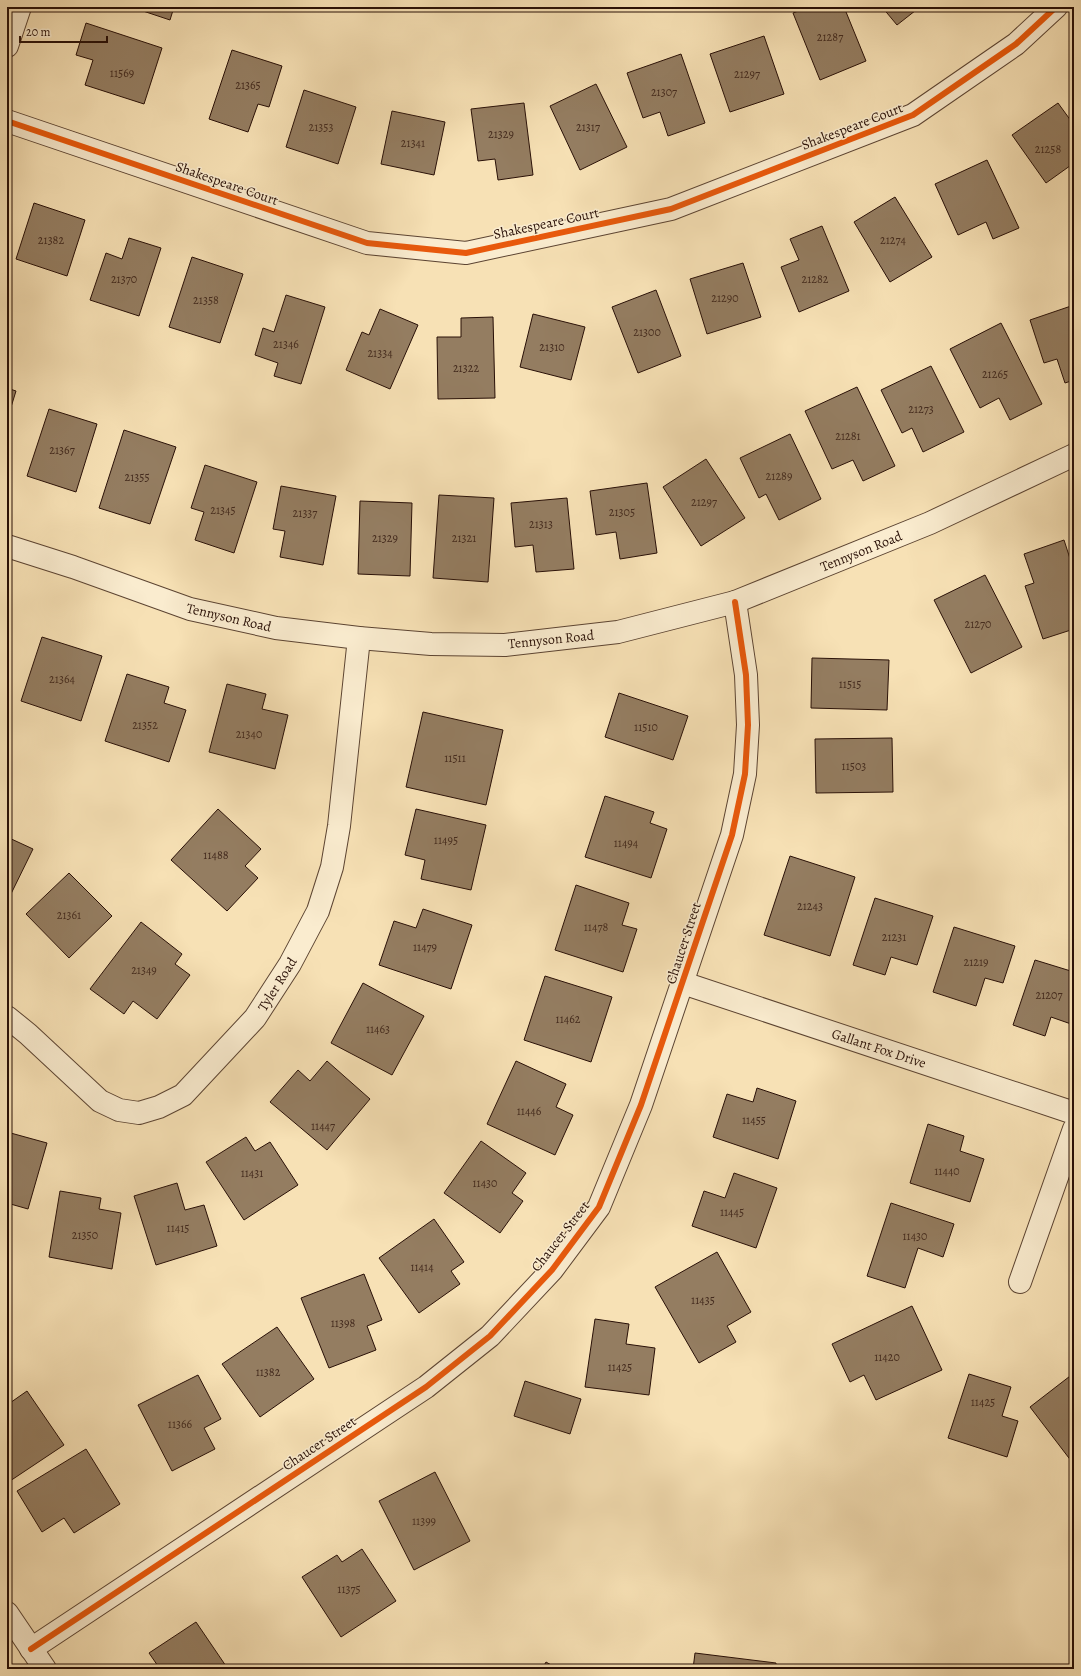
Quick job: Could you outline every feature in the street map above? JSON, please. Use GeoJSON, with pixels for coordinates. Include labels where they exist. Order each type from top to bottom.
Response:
{"type":"FeatureCollection","features":[{"type":"Feature","properties":{"kind":"street"},"geometry":{"type":"LineString","coordinates":[[7,46],[20,7]]}},
{"type":"Feature","properties":{"kind":"street","name":"Shakespeare Court"},"geometry":{"type":"LineString","coordinates":[[7,121],[367,243],[466,253],[671,208],[913,115],[1016,44],[1056,7]]}},
{"type":"Feature","properties":{"kind":"street","name":"Tennyson Road"},"geometry":{"type":"LineString","coordinates":[[7,546],[73,567],[190,609],[276,628],[359,638],[431,644],[505,645],[618,632],[734,602],[930,523],[1074,455]]}},
{"type":"Feature","properties":{"kind":"street","name":"Chaucer Street"},"geometry":{"type":"LineString","coordinates":[[31,1649],[426,1387],[490,1336],[552,1270],[599,1207],[641,1105],[732,835],[745,774],[748,725],[746,675],[734,602]]}},
{"type":"Feature","properties":{"kind":"street","name":"Tyler Road"},"geometry":{"type":"LineString","coordinates":[[7,1017],[28,1034],[100,1101],[119,1110],[139,1112],[159,1107],[183,1095],[255,1018],[290,964],[318,911],[332,867],[339,826],[359,638]]}},
{"type":"Feature","properties":{"kind":"street","name":"Gallant Fox Drive"},"geometry":{"type":"LineString","coordinates":[[683,983],[1074,1112]]}},
{"type":"Feature","properties":{"kind":"street"},"geometry":{"type":"LineString","coordinates":[[1020,1282],[1074,1129]]}},
{"type":"Feature","properties":{"kind":"street"},"geometry":{"type":"LineString","coordinates":[[7,1613],[45,1669]]}},
{"type":"Feature","properties":{"kind":"building"},"geometry":{"type":"Polygon","coordinates":[[[131,7],[174,7],[170,20],[131,7]]]}},
{"type":"Feature","properties":{"kind":"building"},"geometry":{"type":"Polygon","coordinates":[[[809,7],[844,7],[866,61],[820,80],[793,13],[809,7]]]}},
{"type":"Feature","properties":{"kind":"building"},"geometry":{"type":"Polygon","coordinates":[[[882,7],[920,7],[897,25],[882,7]]]}},
{"type":"Feature","properties":{"kind":"building"},"geometry":{"type":"Polygon","coordinates":[[[86,23],[162,48],[144,104],[85,85],[93,60],[76,55],[86,23]]]}},
{"type":"Feature","properties":{"kind":"building"},"geometry":{"type":"Polygon","coordinates":[[[764,36],[784,94],[730,112],[710,54],[764,36]]]}},
{"type":"Feature","properties":{"kind":"building"},"geometry":{"type":"Polygon","coordinates":[[[232,50],[282,66],[269,107],[258,104],[248,132],[209,119],[232,50]]]}},
{"type":"Feature","properties":{"kind":"building"},"geometry":{"type":"Polygon","coordinates":[[[681,54],[705,123],[668,136],[660,112],[643,118],[627,73],[681,54]]]}},
{"type":"Feature","properties":{"kind":"building"},"geometry":{"type":"Polygon","coordinates":[[[596,84],[627,147],[580,170],[550,106],[596,84]]]}},
{"type":"Feature","properties":{"kind":"building"},"geometry":{"type":"Polygon","coordinates":[[[304,90],[356,107],[338,164],[286,147],[304,90]]]}},
{"type":"Feature","properties":{"kind":"building"},"geometry":{"type":"Polygon","coordinates":[[[524,103],[533,175],[498,180],[495,159],[478,161],[471,109],[524,103]]]}},
{"type":"Feature","properties":{"kind":"building"},"geometry":{"type":"Polygon","coordinates":[[[1058,103],[1074,125],[1074,163],[1046,183],[1012,135],[1058,103]]]}},
{"type":"Feature","properties":{"kind":"building"},"geometry":{"type":"Polygon","coordinates":[[[392,111],[445,122],[434,175],[381,164],[392,111]]]}},
{"type":"Feature","properties":{"kind":"building"},"geometry":{"type":"Polygon","coordinates":[[[987,160],[1019,228],[993,239],[986,222],[958,235],[935,184],[987,160]]]}},
{"type":"Feature","properties":{"kind":"building"},"geometry":{"type":"Polygon","coordinates":[[[895,197],[932,257],[890,282],[854,222],[895,197]]]}},
{"type":"Feature","properties":{"kind":"building"},"geometry":{"type":"Polygon","coordinates":[[[34,203],[85,220],[67,276],[16,259],[34,203]]]}},
{"type":"Feature","properties":{"kind":"building"},"geometry":{"type":"Polygon","coordinates":[[[822,226],[849,291],[799,312],[781,267],[799,260],[790,239],[822,226]]]}},
{"type":"Feature","properties":{"kind":"building"},"geometry":{"type":"Polygon","coordinates":[[[129,238],[161,248],[139,316],[90,300],[106,253],[122,259],[129,238]]]}},
{"type":"Feature","properties":{"kind":"building"},"geometry":{"type":"Polygon","coordinates":[[[192,257],[243,274],[220,343],[169,327],[192,257]]]}},
{"type":"Feature","properties":{"kind":"building"},"geometry":{"type":"Polygon","coordinates":[[[743,263],[761,317],[707,334],[690,279],[743,263]]]}},
{"type":"Feature","properties":{"kind":"building"},"geometry":{"type":"Polygon","coordinates":[[[656,290],[681,356],[638,373],[612,307],[656,290]]]}},
{"type":"Feature","properties":{"kind":"building"},"geometry":{"type":"Polygon","coordinates":[[[286,295],[325,307],[301,384],[274,376],[278,363],[255,355],[263,328],[274,332],[286,295]]]}},
{"type":"Feature","properties":{"kind":"building"},"geometry":{"type":"Polygon","coordinates":[[[1074,305],[1074,380],[1065,383],[1057,359],[1044,363],[1030,320],[1074,305]]]}},
{"type":"Feature","properties":{"kind":"building"},"geometry":{"type":"Polygon","coordinates":[[[380,309],[418,325],[390,389],[346,370],[362,332],[369,335],[380,309]]]}},
{"type":"Feature","properties":{"kind":"building"},"geometry":{"type":"Polygon","coordinates":[[[533,314],[585,327],[571,380],[520,367],[533,314]]]}},
{"type":"Feature","properties":{"kind":"building"},"geometry":{"type":"Polygon","coordinates":[[[493,317],[495,398],[438,399],[437,337],[461,337],[461,318],[493,317]]]}},
{"type":"Feature","properties":{"kind":"building"},"geometry":{"type":"Polygon","coordinates":[[[1001,323],[1042,404],[1010,420],[999,398],[980,408],[950,349],[1001,323]]]}},
{"type":"Feature","properties":{"kind":"building"},"geometry":{"type":"Polygon","coordinates":[[[931,366],[964,432],[923,452],[912,428],[902,433],[881,390],[931,366]]]}},
{"type":"Feature","properties":{"kind":"building"},"geometry":{"type":"Polygon","coordinates":[[[857,387],[895,466],[863,481],[853,460],[832,469],[805,411],[857,387]]]}},
{"type":"Feature","properties":{"kind":"building"},"geometry":{"type":"Polygon","coordinates":[[[7,388],[16,391],[7,420],[7,388]]]}},
{"type":"Feature","properties":{"kind":"building"},"geometry":{"type":"Polygon","coordinates":[[[49,409],[97,424],[76,492],[27,476],[49,409]]]}},
{"type":"Feature","properties":{"kind":"building"},"geometry":{"type":"Polygon","coordinates":[[[124,430],[176,447],[150,524],[99,508],[124,430]]]}},
{"type":"Feature","properties":{"kind":"building"},"geometry":{"type":"Polygon","coordinates":[[[790,434],[821,499],[779,520],[766,494],[759,498],[740,458],[790,434]]]}},
{"type":"Feature","properties":{"kind":"building"},"geometry":{"type":"Polygon","coordinates":[[[706,459],[745,518],[701,546],[663,487],[706,459]]]}},
{"type":"Feature","properties":{"kind":"building"},"geometry":{"type":"Polygon","coordinates":[[[205,465],[257,482],[234,553],[195,540],[204,512],[191,508],[205,465]]]}},
{"type":"Feature","properties":{"kind":"building"},"geometry":{"type":"Polygon","coordinates":[[[647,483],[657,553],[620,559],[616,532],[596,535],[590,491],[647,483]]]}},
{"type":"Feature","properties":{"kind":"building"},"geometry":{"type":"Polygon","coordinates":[[[281,486],[336,496],[323,565],[280,557],[285,531],[273,529],[281,486]]]}},
{"type":"Feature","properties":{"kind":"building"},"geometry":{"type":"Polygon","coordinates":[[[439,495],[494,498],[488,582],[433,578],[439,495]]]}},
{"type":"Feature","properties":{"kind":"building"},"geometry":{"type":"Polygon","coordinates":[[[567,498],[574,569],[536,572],[533,545],[515,547],[511,503],[567,498]]]}},
{"type":"Feature","properties":{"kind":"building"},"geometry":{"type":"Polygon","coordinates":[[[360,501],[412,503],[410,576],[358,574],[360,501]]]}},
{"type":"Feature","properties":{"kind":"building"},"geometry":{"type":"Polygon","coordinates":[[[1064,540],[1074,571],[1074,629],[1043,639],[1025,586],[1034,583],[1024,554],[1064,540]]]}},
{"type":"Feature","properties":{"kind":"building"},"geometry":{"type":"Polygon","coordinates":[[[985,575],[1022,647],[971,673],[934,600],[985,575]]]}},
{"type":"Feature","properties":{"kind":"building"},"geometry":{"type":"Polygon","coordinates":[[[42,637],[102,656],[81,721],[21,701],[42,637]]]}},
{"type":"Feature","properties":{"kind":"building"},"geometry":{"type":"Polygon","coordinates":[[[812,658],[889,660],[887,710],[811,708],[812,658]]]}},
{"type":"Feature","properties":{"kind":"building"},"geometry":{"type":"Polygon","coordinates":[[[127,674],[169,687],[164,703],[186,710],[169,762],[105,741],[127,674]]]}},
{"type":"Feature","properties":{"kind":"building"},"geometry":{"type":"Polygon","coordinates":[[[227,684],[266,694],[262,709],[288,715],[275,769],[209,752],[227,684]]]}},
{"type":"Feature","properties":{"kind":"building"},"geometry":{"type":"Polygon","coordinates":[[[619,693],[688,716],[673,760],[605,737],[619,693]]]}},
{"type":"Feature","properties":{"kind":"building"},"geometry":{"type":"Polygon","coordinates":[[[423,712],[503,730],[486,805],[406,787],[423,712]]]}},
{"type":"Feature","properties":{"kind":"building"},"geometry":{"type":"Polygon","coordinates":[[[892,738],[893,792],[816,793],[815,739],[892,738]]]}},
{"type":"Feature","properties":{"kind":"building"},"geometry":{"type":"Polygon","coordinates":[[[605,796],[654,812],[650,823],[667,829],[651,878],[585,857],[605,796]]]}},
{"type":"Feature","properties":{"kind":"building"},"geometry":{"type":"Polygon","coordinates":[[[218,809],[261,849],[245,866],[258,878],[227,911],[171,860],[218,809]]]}},
{"type":"Feature","properties":{"kind":"building"},"geometry":{"type":"Polygon","coordinates":[[[416,809],[486,825],[471,890],[421,879],[425,860],[405,855],[416,809]]]}},
{"type":"Feature","properties":{"kind":"building"},"geometry":{"type":"Polygon","coordinates":[[[7,837],[33,849],[7,902],[7,837]]]}},
{"type":"Feature","properties":{"kind":"building"},"geometry":{"type":"Polygon","coordinates":[[[790,856],[855,877],[830,956],[764,935],[790,856]]]}},
{"type":"Feature","properties":{"kind":"building"},"geometry":{"type":"Polygon","coordinates":[[[69,873],[112,916],[69,958],[26,914],[69,873]]]}},
{"type":"Feature","properties":{"kind":"building"},"geometry":{"type":"Polygon","coordinates":[[[576,885],[629,903],[622,925],[637,929],[623,972],[555,950],[576,885]]]}},
{"type":"Feature","properties":{"kind":"building"},"geometry":{"type":"Polygon","coordinates":[[[875,898],[933,916],[917,965],[891,957],[885,975],[853,965],[875,898]]]}},
{"type":"Feature","properties":{"kind":"building"},"geometry":{"type":"Polygon","coordinates":[[[423,909],[472,925],[451,989],[379,965],[394,921],[416,928],[423,909]]]}},
{"type":"Feature","properties":{"kind":"building"},"geometry":{"type":"Polygon","coordinates":[[[141,922],[182,954],[175,964],[190,975],[157,1019],[133,1001],[124,1014],[90,989],[141,922]]]}},
{"type":"Feature","properties":{"kind":"building"},"geometry":{"type":"Polygon","coordinates":[[[954,927],[1015,946],[1003,983],[985,978],[976,1006],[933,992],[954,927]]]}},
{"type":"Feature","properties":{"kind":"building"},"geometry":{"type":"Polygon","coordinates":[[[1035,960],[1074,972],[1074,1025],[1051,1017],[1045,1036],[1013,1025],[1035,960]]]}},
{"type":"Feature","properties":{"kind":"building"},"geometry":{"type":"Polygon","coordinates":[[[545,976],[612,997],[591,1062],[524,1040],[545,976]]]}},
{"type":"Feature","properties":{"kind":"building"},"geometry":{"type":"Polygon","coordinates":[[[363,983],[424,1016],[392,1075],[331,1043],[363,983]]]}},
{"type":"Feature","properties":{"kind":"building"},"geometry":{"type":"Polygon","coordinates":[[[327,1061],[370,1099],[327,1150],[270,1102],[298,1070],[310,1081],[327,1061]]]}},
{"type":"Feature","properties":{"kind":"building"},"geometry":{"type":"Polygon","coordinates":[[[516,1061],[566,1084],[556,1107],[573,1115],[555,1155],[487,1124],[516,1061]]]}},
{"type":"Feature","properties":{"kind":"building"},"geometry":{"type":"Polygon","coordinates":[[[757,1088],[796,1101],[778,1159],[713,1137],[727,1094],[753,1102],[757,1088]]]}},
{"type":"Feature","properties":{"kind":"building"},"geometry":{"type":"Polygon","coordinates":[[[928,1124],[964,1136],[960,1151],[984,1159],[970,1202],[910,1183],[928,1124]]]}},
{"type":"Feature","properties":{"kind":"building"},"geometry":{"type":"Polygon","coordinates":[[[7,1132],[47,1143],[28,1209],[7,1203],[7,1132]]]}},
{"type":"Feature","properties":{"kind":"building"},"geometry":{"type":"Polygon","coordinates":[[[246,1137],[255,1151],[270,1142],[298,1185],[244,1220],[206,1162],[246,1137]]]}},
{"type":"Feature","properties":{"kind":"building"},"geometry":{"type":"Polygon","coordinates":[[[481,1141],[526,1173],[512,1193],[523,1201],[500,1233],[444,1193],[481,1141]]]}},
{"type":"Feature","properties":{"kind":"building"},"geometry":{"type":"Polygon","coordinates":[[[734,1173],[777,1188],[756,1248],[692,1226],[704,1191],[725,1198],[734,1173]]]}},
{"type":"Feature","properties":{"kind":"building"},"geometry":{"type":"Polygon","coordinates":[[[177,1183],[185,1210],[204,1205],[217,1246],[156,1265],[134,1196],[177,1183]]]}},
{"type":"Feature","properties":{"kind":"building"},"geometry":{"type":"Polygon","coordinates":[[[60,1191],[101,1198],[99,1209],[121,1213],[112,1269],[49,1257],[60,1191]]]}},
{"type":"Feature","properties":{"kind":"building"},"geometry":{"type":"Polygon","coordinates":[[[891,1203],[954,1224],[943,1257],[918,1248],[905,1288],[867,1276],[891,1203]]]}},
{"type":"Feature","properties":{"kind":"building"},"geometry":{"type":"Polygon","coordinates":[[[434,1219],[464,1262],[451,1271],[460,1284],[419,1313],[379,1258],[434,1219]]]}},
{"type":"Feature","properties":{"kind":"building"},"geometry":{"type":"Polygon","coordinates":[[[717,1252],[751,1312],[727,1326],[736,1342],[699,1363],[655,1287],[717,1252]]]}},
{"type":"Feature","properties":{"kind":"building"},"geometry":{"type":"Polygon","coordinates":[[[364,1274],[382,1320],[367,1326],[376,1350],[329,1368],[301,1298],[364,1274]]]}},
{"type":"Feature","properties":{"kind":"building"},"geometry":{"type":"Polygon","coordinates":[[[912,1306],[942,1370],[876,1400],[864,1375],[850,1382],[832,1344],[912,1306]]]}},
{"type":"Feature","properties":{"kind":"building"},"geometry":{"type":"Polygon","coordinates":[[[595,1319],[629,1324],[626,1344],[655,1348],[649,1395],[585,1387],[595,1319]]]}},
{"type":"Feature","properties":{"kind":"building"},"geometry":{"type":"Polygon","coordinates":[[[277,1327],[314,1379],[260,1417],[222,1364],[277,1327]]]}},
{"type":"Feature","properties":{"kind":"building"},"geometry":{"type":"Polygon","coordinates":[[[1074,1373],[1074,1460],[1072,1462],[1030,1407],[1074,1373]]]}},
{"type":"Feature","properties":{"kind":"building"},"geometry":{"type":"Polygon","coordinates":[[[969,1374],[1011,1387],[1002,1416],[1018,1421],[1007,1457],[948,1438],[969,1374]]]}},
{"type":"Feature","properties":{"kind":"building"},"geometry":{"type":"Polygon","coordinates":[[[198,1375],[221,1419],[204,1428],[215,1449],[172,1471],[138,1405],[198,1375]]]}},
{"type":"Feature","properties":{"kind":"building"},"geometry":{"type":"Polygon","coordinates":[[[525,1381],[581,1399],[570,1434],[514,1416],[525,1381]]]}},
{"type":"Feature","properties":{"kind":"building"},"geometry":{"type":"Polygon","coordinates":[[[27,1391],[64,1445],[7,1483],[7,1405],[27,1391]]]}},
{"type":"Feature","properties":{"kind":"building"},"geometry":{"type":"Polygon","coordinates":[[[86,1449],[120,1504],[74,1533],[64,1518],[42,1532],[17,1491],[86,1449]]]}},
{"type":"Feature","properties":{"kind":"building"},"geometry":{"type":"Polygon","coordinates":[[[435,1472],[470,1541],[414,1570],[379,1501],[435,1472]]]}},
{"type":"Feature","properties":{"kind":"building"},"geometry":{"type":"Polygon","coordinates":[[[362,1549],[396,1601],[341,1637],[302,1577],[337,1555],[342,1562],[362,1549]]]}},
{"type":"Feature","properties":{"kind":"building"},"geometry":{"type":"Polygon","coordinates":[[[196,1622],[228,1669],[160,1669],[149,1653],[196,1622]]]}},
{"type":"Feature","properties":{"kind":"building"},"geometry":{"type":"Polygon","coordinates":[[[695,1653],[776,1663],[776,1669],[693,1669],[695,1653]]]}},
{"type":"Feature","properties":{"kind":"building"},"geometry":{"type":"Polygon","coordinates":[[[546,1662],[558,1669],[542,1669],[546,1662]]]}},
{"type":"Feature","properties":{"kind":"cycle path"},"geometry":{"type":"LineString","coordinates":[[7,121],[367,243],[466,253],[671,209],[913,115],[1016,44],[1056,7]]}},
{"type":"Feature","properties":{"kind":"cycle path"},"geometry":{"type":"LineString","coordinates":[[31,1649],[426,1387],[490,1336],[552,1270],[599,1207],[641,1105],[732,835],[745,774],[748,725],[746,675],[735,602]]}}]}
